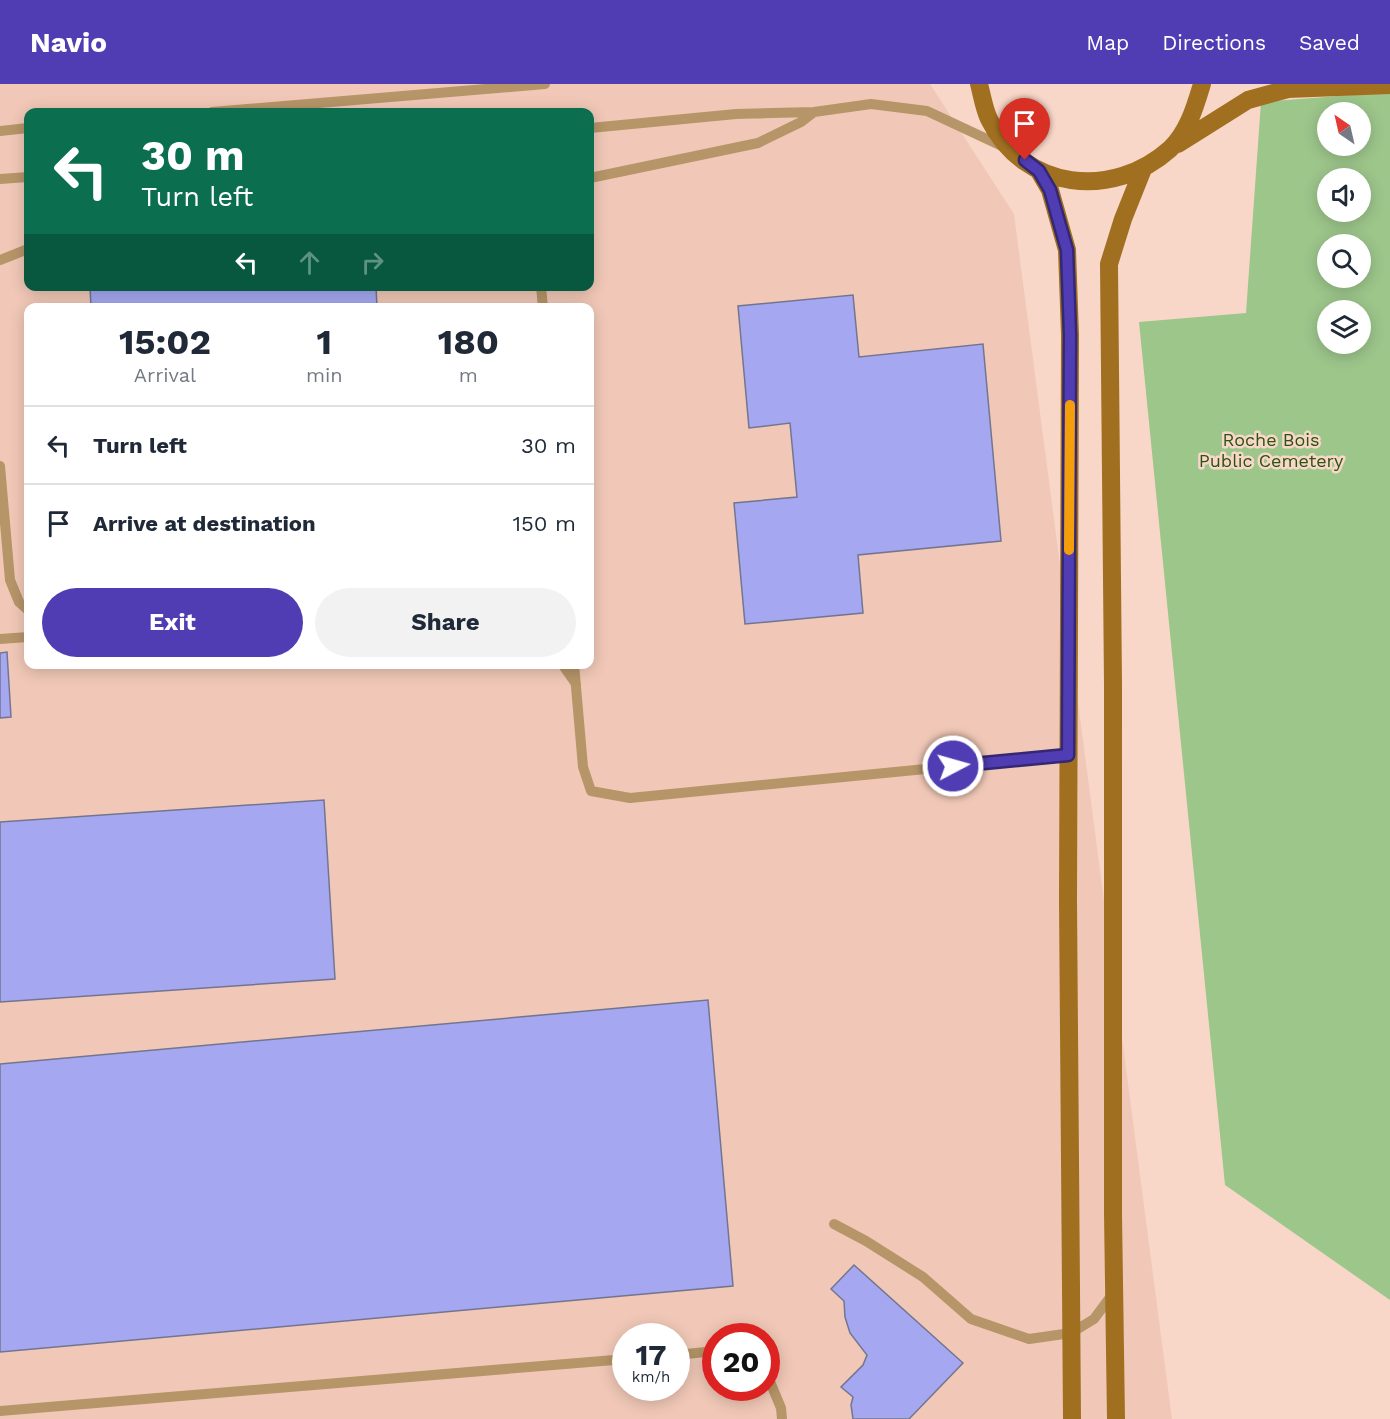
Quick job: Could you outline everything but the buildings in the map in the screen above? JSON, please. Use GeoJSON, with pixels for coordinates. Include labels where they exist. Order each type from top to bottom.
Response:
{"type":"FeatureCollection","features":[{"type":"Feature","properties":{"kind":"street"},"geometry":{"type":"LineString","coordinates":[[979,84],[988,119],[1010,150],[1039,171],[1073,181],[1109,181],[1143,169],[1172,147],[1248,100],[1288,89],[1390,85]]}},
{"type":"Feature","properties":{"kind":"street"},"geometry":{"type":"LineString","coordinates":[[1172,147],[1192,118],[1202,84]]}},
{"type":"Feature","properties":{"kind":"street"},"geometry":{"type":"LineString","coordinates":[[1116,1419],[1109,264],[1123,219],[1143,169]]}},
{"type":"Feature","properties":{"kind":"street"},"geometry":{"type":"LineString","coordinates":[[1039,171],[1050,190],[1067,250],[1070,335],[1068,755],[1072,1419]]}},
{"type":"Feature","properties":{"kind":"lane"},"geometry":{"type":"LineString","coordinates":[[260,108],[545,84]]}},
{"type":"Feature","properties":{"kind":"lane"},"geometry":{"type":"LineString","coordinates":[[594,128],[736,114],[814,112],[871,104],[927,111],[1010,150]]}},
{"type":"Feature","properties":{"kind":"lane"},"geometry":{"type":"LineString","coordinates":[[594,177],[758,143],[801,122],[814,112]]}},
{"type":"Feature","properties":{"kind":"lane"},"geometry":{"type":"LineString","coordinates":[[0,131],[24,128]]}},
{"type":"Feature","properties":{"kind":"lane"},"geometry":{"type":"LineString","coordinates":[[0,179],[24,177]]}},
{"type":"Feature","properties":{"kind":"lane"},"geometry":{"type":"LineString","coordinates":[[0,260],[24,251]]}},
{"type":"Feature","properties":{"kind":"lane"},"geometry":{"type":"LineString","coordinates":[[0,466],[10,580],[19,602],[24,606]]}},
{"type":"Feature","properties":{"kind":"lane"},"geometry":{"type":"LineString","coordinates":[[0,639],[24,636]]}},
{"type":"Feature","properties":{"kind":"lane"},"geometry":{"type":"LineString","coordinates":[[565,669],[576,685]]}},
{"type":"Feature","properties":{"kind":"lane"},"geometry":{"type":"LineString","coordinates":[[574,669],[583,767],[591,791],[630,798],[1068,755]]}},
{"type":"Feature","properties":{"kind":"lane"},"geometry":{"type":"LineString","coordinates":[[834,1224],[866,1240],[923,1277],[971,1319],[1029,1339],[1071,1333],[1094,1319],[1114,1292]]}},
{"type":"Feature","properties":{"kind":"lane"},"geometry":{"type":"LineString","coordinates":[[0,1412],[612,1360]]}},
{"type":"Feature","properties":{"kind":"lane"},"geometry":{"type":"LineString","coordinates":[[778,1401],[782,1419]]}},
{"type":"Feature","properties":{"kind":"shaded area"},"geometry":{"type":"Polygon","coordinates":[[[0,84],[930,84],[1014,214],[1172,1419],[0,1419],[0,84]]]}},
{"type":"Feature","properties":{"kind":"green space","name":"Roche Bois Public Cemetery"},"geometry":{"type":"Polygon","coordinates":[[[1390,92],[1390,1300],[1225,1185],[1139,322],[1246,313],[1261,102],[1390,92]]]}},
{"type":"Feature","properties":{"kind":"slow traffic"},"geometry":{"type":"LineString","coordinates":[[1069,550],[1070,405]]}},
{"type":"Feature","properties":{"kind":"route"},"geometry":{"type":"LineString","coordinates":[[953,766],[1068,755],[1070,335],[1067,250],[1050,190],[1039,171],[1025,160]]}}]}
